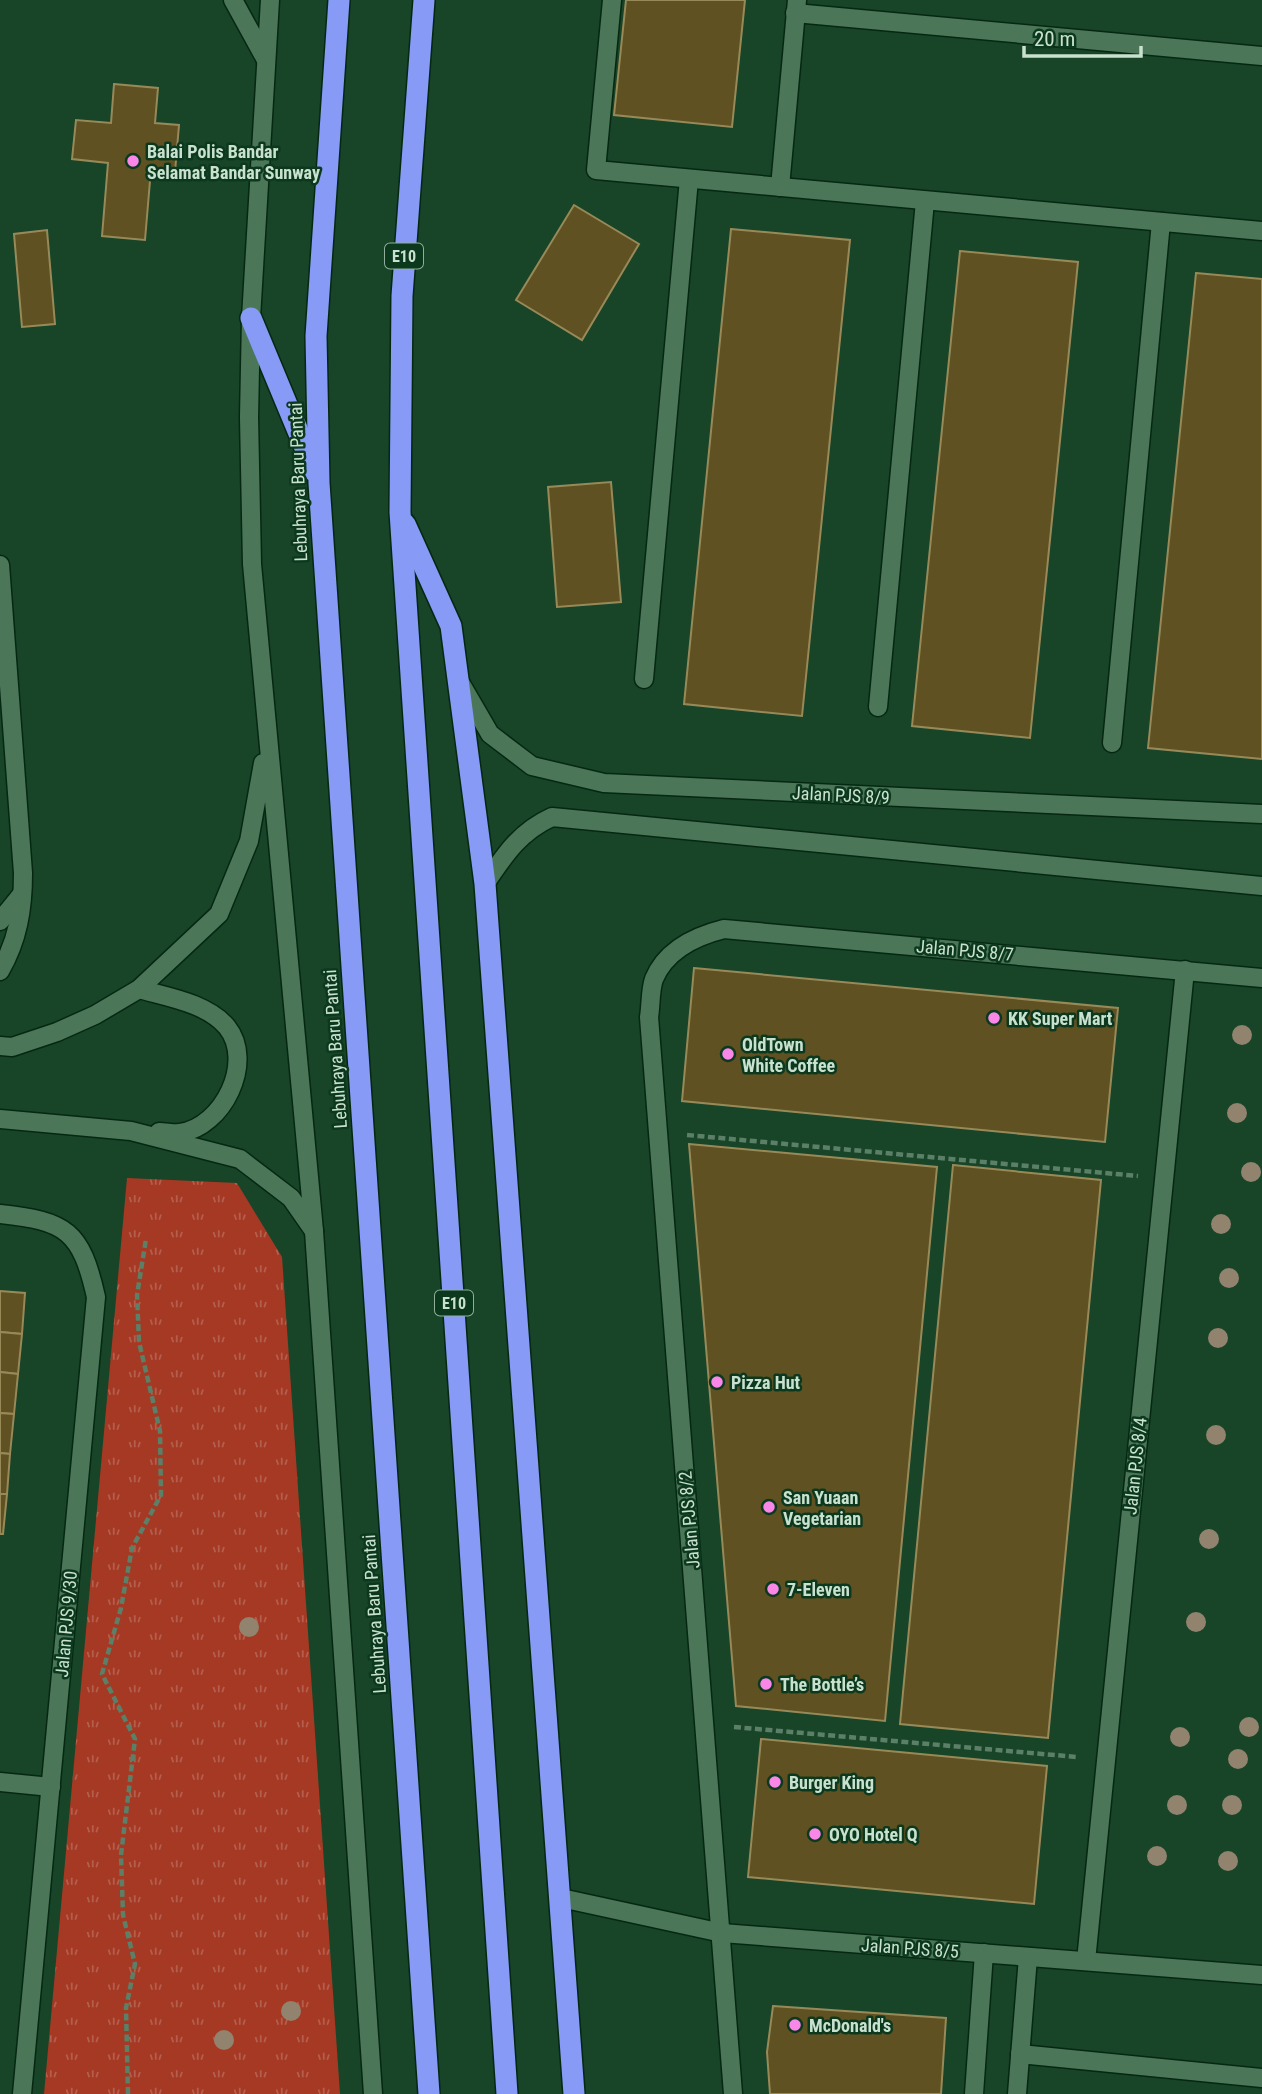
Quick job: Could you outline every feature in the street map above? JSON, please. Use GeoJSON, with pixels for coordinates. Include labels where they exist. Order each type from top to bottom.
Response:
{"type":"FeatureCollection","features":[{"type":"Feature","properties":{"kind":"highway","name":"Lebuhraya Baru Pantai"},"geometry":{"type":"LineString","coordinates":[[339,0],[316,335],[319,484],[429,2094]]}},
{"type":"Feature","properties":{"kind":"highway","name":"E10"},"geometry":{"type":"LineString","coordinates":[[424,0],[401,296],[400,512],[507,2094]]}},
{"type":"Feature","properties":{"kind":"highway"},"geometry":{"type":"LineString","coordinates":[[251,318],[319,484]]}},
{"type":"Feature","properties":{"kind":"highway"},"geometry":{"type":"LineString","coordinates":[[400,512],[451,626],[485,884],[574,2094]]}},
{"type":"Feature","properties":{"kind":"street"},"geometry":{"type":"LineString","coordinates":[[233,0],[265,60]]}},
{"type":"Feature","properties":{"kind":"street"},"geometry":{"type":"LineString","coordinates":[[270,0],[251,318],[249,416],[252,565],[314,1231],[373,2094]]}},
{"type":"Feature","properties":{"kind":"street"},"geometry":{"type":"LineString","coordinates":[[612,0],[596,170],[1262,231]]}},
{"type":"Feature","properties":{"kind":"street"},"geometry":{"type":"LineString","coordinates":[[779,187],[796,6],[1262,56]]}},
{"type":"Feature","properties":{"kind":"street"},"geometry":{"type":"LineString","coordinates":[[643,679],[689,179]]}},
{"type":"Feature","properties":{"kind":"street"},"geometry":{"type":"LineString","coordinates":[[878,707],[925,201]]}},
{"type":"Feature","properties":{"kind":"street"},"geometry":{"type":"LineString","coordinates":[[1112,743],[1161,222]]}},
{"type":"Feature","properties":{"kind":"street"},"geometry":{"type":"LineString","coordinates":[[0,565],[7,752],[23,892],[22,911],[12,951],[0,971]]}},
{"type":"Feature","properties":{"kind":"street","name":"Jalan PJS 8/9"},"geometry":{"type":"LineString","coordinates":[[460,684],[490,734],[532,766],[604,783],[1262,814]]}},
{"type":"Feature","properties":{"kind":"street"},"geometry":{"type":"LineString","coordinates":[[0,1046],[12,1046],[57,1032],[95,1015],[139,989],[219,914],[249,841],[267,739]]}},
{"type":"Feature","properties":{"kind":"street"},"geometry":{"type":"LineString","coordinates":[[485,884],[513,844],[530,827],[552,817],[1262,886]]}},
{"type":"Feature","properties":{"kind":"street"},"geometry":{"type":"LineString","coordinates":[[0,921],[23,892]]}},
{"type":"Feature","properties":{"kind":"street","name":"Jalan PJS 8/7"},"geometry":{"type":"LineString","coordinates":[[674,952],[696,936],[724,929],[1262,978]]}},
{"type":"Feature","properties":{"kind":"street","name":"Jalan PJS 8/2"},"geometry":{"type":"LineString","coordinates":[[674,952],[654,979],[649,1017],[733,2094]]}},
{"type":"Feature","properties":{"kind":"street","name":"Jalan PJS 8/4"},"geometry":{"type":"LineString","coordinates":[[1086,1961],[1185,970]]}},
{"type":"Feature","properties":{"kind":"street"},"geometry":{"type":"LineString","coordinates":[[0,1119],[182,1133],[209,1118],[225,1101],[237,1073],[239,1053],[228,1028],[190,1004],[139,989]]}},
{"type":"Feature","properties":{"kind":"street"},"geometry":{"type":"LineString","coordinates":[[131,1131],[240,1159],[291,1198],[314,1231]]}},
{"type":"Feature","properties":{"kind":"street","name":"Jalan PJS 9/30"},"geometry":{"type":"LineString","coordinates":[[0,1214],[36,1218],[68,1231],[87,1259],[96,1297],[22,2094]]}},
{"type":"Feature","properties":{"kind":"street"},"geometry":{"type":"LineString","coordinates":[[0,1782],[51,1787]]}},
{"type":"Feature","properties":{"kind":"street","name":"Jalan PJS 8/5"},"geometry":{"type":"LineString","coordinates":[[561,1898],[722,1933],[1262,1975]]}},
{"type":"Feature","properties":{"kind":"street"},"geometry":{"type":"LineString","coordinates":[[974,2094],[984,1954]]}},
{"type":"Feature","properties":{"kind":"street"},"geometry":{"type":"LineString","coordinates":[[1017,2094],[1028,1957]]}},
{"type":"Feature","properties":{"kind":"street"},"geometry":{"type":"LineString","coordinates":[[1020,2054],[1262,2078]]}},
{"type":"Feature","properties":{"kind":"path"},"geometry":{"type":"LineString","coordinates":[[658,1132],[1164,1178]]}},
{"type":"Feature","properties":{"kind":"path"},"geometry":{"type":"LineString","coordinates":[[128,2094],[126,2008],[135,1964],[123,1915],[121,1855],[135,1739],[102,1674],[121,1608],[132,1548],[162,1495],[160,1431],[139,1342],[137,1295],[146,1239]]}},
{"type":"Feature","properties":{"kind":"path"},"geometry":{"type":"LineString","coordinates":[[705,1724],[1106,1760]]}},
{"type":"Feature","properties":{"kind":"green space"},"geometry":{"type":"Polygon","coordinates":[[[127,1178],[237,1183],[282,1257],[340,2094],[44,2094],[127,1178]]]}},
{"type":"Feature","properties":{"kind":"building"},"geometry":{"type":"Polygon","coordinates":[[[626,0],[745,0],[732,127],[614,115],[626,0]]]}},
{"type":"Feature","properties":{"kind":"building","name":"Balai Polis Bandar Selamat Bandar Sunway"},"geometry":{"type":"Polygon","coordinates":[[[114,84],[158,88],[155,123],[179,125],[175,172],[151,169],[145,240],[102,236],[108,163],[72,159],[76,120],[111,123],[114,84]]]}},
{"type":"Feature","properties":{"kind":"building"},"geometry":{"type":"Polygon","coordinates":[[[574,205],[639,244],[582,340],[516,300],[574,205]]]}},
{"type":"Feature","properties":{"kind":"building"},"geometry":{"type":"Polygon","coordinates":[[[731,229],[850,240],[802,716],[684,704],[731,229]]]}},
{"type":"Feature","properties":{"kind":"building"},"geometry":{"type":"Polygon","coordinates":[[[47,230],[55,324],[22,327],[14,234],[47,230]]]}},
{"type":"Feature","properties":{"kind":"building"},"geometry":{"type":"Polygon","coordinates":[[[960,251],[1078,262],[1030,738],[912,726],[960,251]]]}},
{"type":"Feature","properties":{"kind":"building"},"geometry":{"type":"Polygon","coordinates":[[[1196,273],[1262,279],[1262,759],[1148,748],[1196,273]]]}},
{"type":"Feature","properties":{"kind":"building"},"geometry":{"type":"Polygon","coordinates":[[[611,482],[621,602],[557,607],[548,487],[611,482]]]}},
{"type":"Feature","properties":{"kind":"building"},"geometry":{"type":"Polygon","coordinates":[[[694,968],[1118,1008],[1105,1142],[682,1101],[694,968]]]}},
{"type":"Feature","properties":{"kind":"building"},"geometry":{"type":"Polygon","coordinates":[[[689,1144],[937,1167],[885,1721],[736,1706],[689,1144]]]}},
{"type":"Feature","properties":{"kind":"building"},"geometry":{"type":"Polygon","coordinates":[[[953,1165],[1101,1180],[1048,1738],[900,1724],[953,1165]]]}},
{"type":"Feature","properties":{"kind":"building"},"geometry":{"type":"Polygon","coordinates":[[[0,1291],[25,1293],[22,1334],[0,1332],[0,1291]]]}},
{"type":"Feature","properties":{"kind":"building"},"geometry":{"type":"Polygon","coordinates":[[[0,1332],[22,1334],[18,1374],[0,1372],[0,1332]]]}},
{"type":"Feature","properties":{"kind":"building"},"geometry":{"type":"Polygon","coordinates":[[[0,1372],[18,1374],[14,1414],[0,1413],[0,1372]]]}},
{"type":"Feature","properties":{"kind":"building"},"geometry":{"type":"Polygon","coordinates":[[[0,1413],[14,1414],[10,1454],[0,1453],[0,1413]]]}},
{"type":"Feature","properties":{"kind":"building"},"geometry":{"type":"Polygon","coordinates":[[[0,1453],[10,1454],[7,1494],[0,1494],[0,1453]]]}},
{"type":"Feature","properties":{"kind":"building"},"geometry":{"type":"Polygon","coordinates":[[[0,1494],[7,1494],[3,1534],[0,1534],[0,1494]]]}},
{"type":"Feature","properties":{"kind":"building"},"geometry":{"type":"Polygon","coordinates":[[[761,1739],[1047,1766],[1034,1904],[748,1877],[761,1739]]]}},
{"type":"Feature","properties":{"kind":"building"},"geometry":{"type":"Polygon","coordinates":[[[773,2006],[946,2018],[941,2094],[770,2094],[767,2052],[773,2006]]]}},
{"type":"Feature","properties":{"kind":"place","name":"Balai Polis Bandar Selamat Bandar Sunway"},"geometry":{"type":"Point","coordinates":[133,161]}},
{"type":"Feature","properties":{"kind":"place","name":"KK Super Mart"},"geometry":{"type":"Point","coordinates":[994,1018]}},
{"type":"Feature","properties":{"kind":"place","name":"OldTown White Coffee"},"geometry":{"type":"Point","coordinates":[728,1054]}},
{"type":"Feature","properties":{"kind":"place","name":"Pizza Hut"},"geometry":{"type":"Point","coordinates":[717,1382]}},
{"type":"Feature","properties":{"kind":"place","name":"San Yuaan Vegetarian"},"geometry":{"type":"Point","coordinates":[769,1507]}},
{"type":"Feature","properties":{"kind":"place","name":"7-Eleven"},"geometry":{"type":"Point","coordinates":[773,1589]}},
{"type":"Feature","properties":{"kind":"place","name":"The Bottle’s"},"geometry":{"type":"Point","coordinates":[766,1684]}},
{"type":"Feature","properties":{"kind":"place","name":"Burger King"},"geometry":{"type":"Point","coordinates":[775,1782]}},
{"type":"Feature","properties":{"kind":"place","name":"OYO Hotel Q"},"geometry":{"type":"Point","coordinates":[815,1834]}},
{"type":"Feature","properties":{"kind":"place","name":"McDonald's"},"geometry":{"type":"Point","coordinates":[795,2025]}}]}
